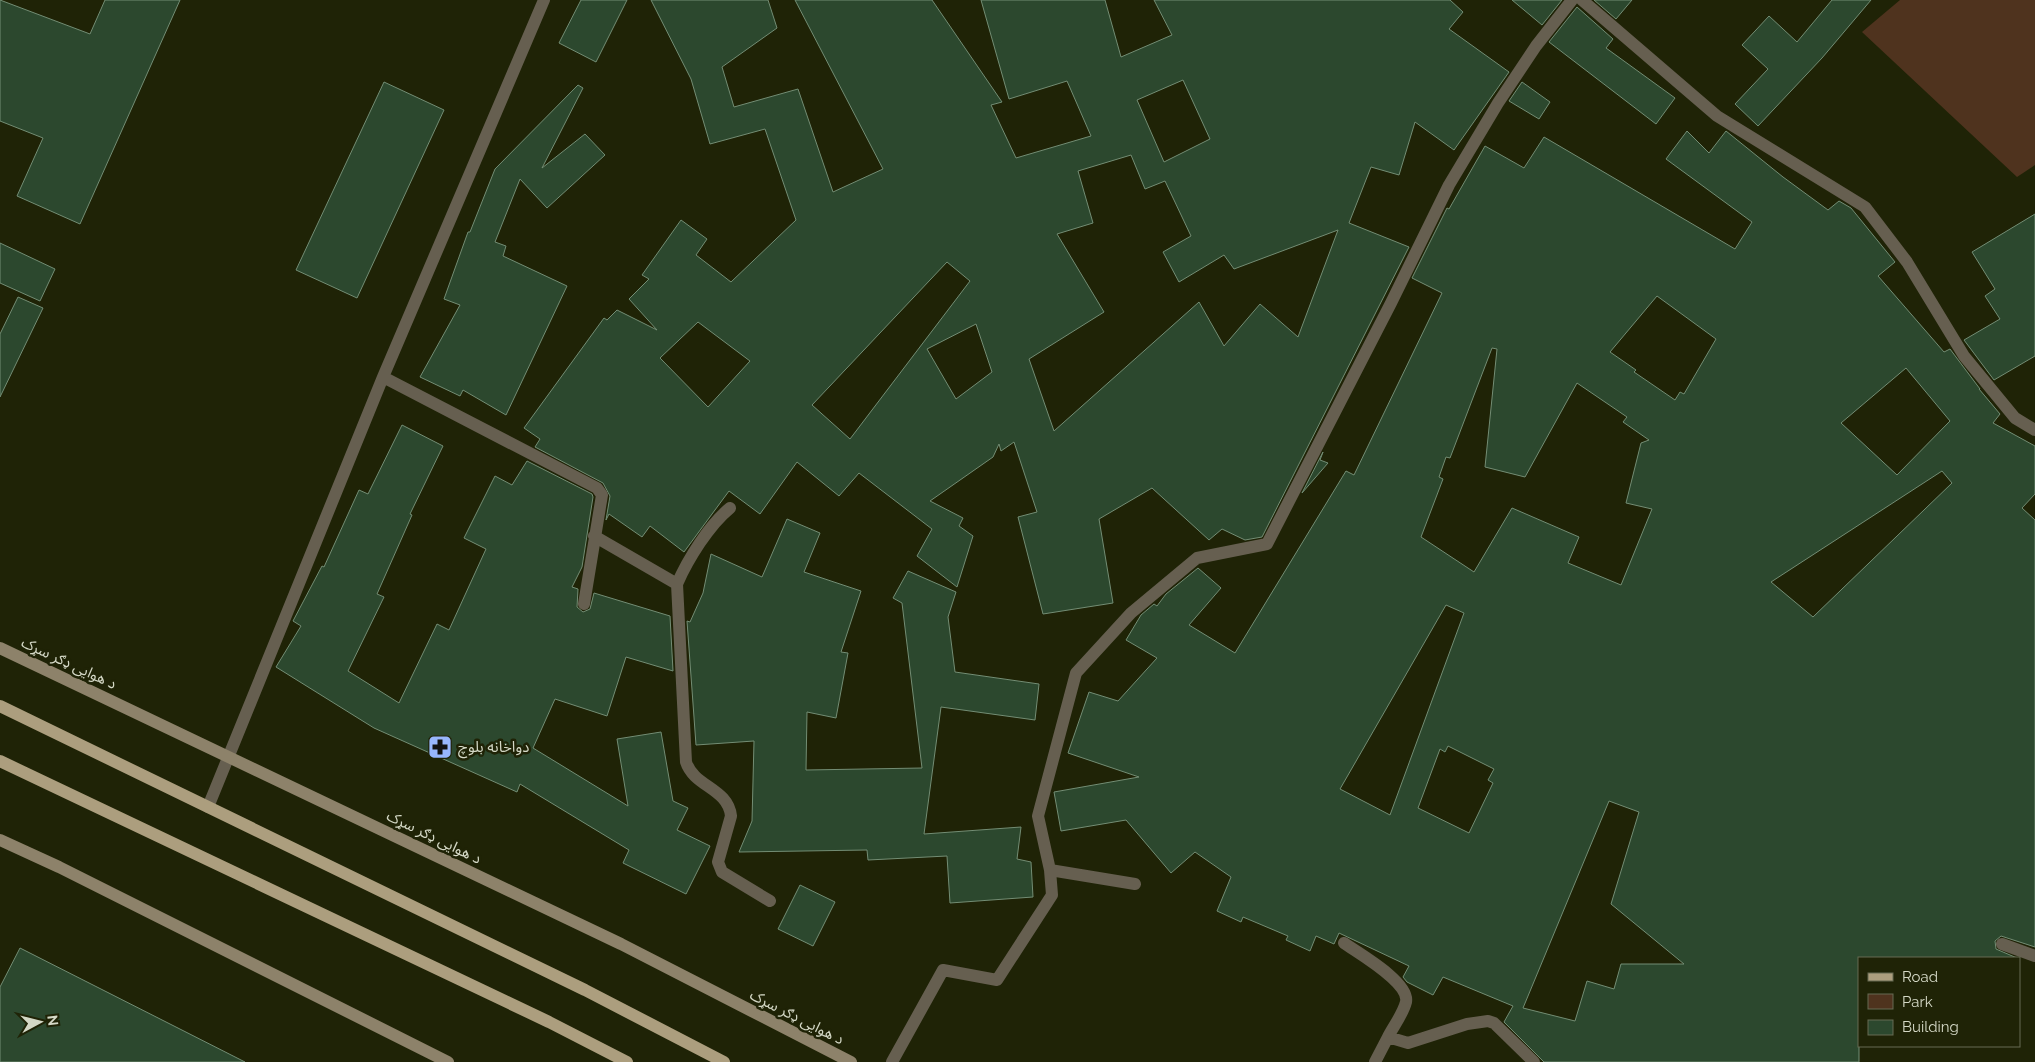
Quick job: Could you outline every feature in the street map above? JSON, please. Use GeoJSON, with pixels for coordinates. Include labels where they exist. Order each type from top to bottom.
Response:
{"type":"FeatureCollection","features":[{"type":"Feature","properties":{"kind":"main road","name":"د هوایی ډګر سړک"},"geometry":{"type":"LineString","coordinates":[[0,648],[621,944],[851,1062]]}},
{"type":"Feature","properties":{"kind":"main road"},"geometry":{"type":"LineString","coordinates":[[0,706],[585,990],[724,1062]]}},
{"type":"Feature","properties":{"kind":"main road"},"geometry":{"type":"LineString","coordinates":[[0,761],[540,1018],[627,1062]]}},
{"type":"Feature","properties":{"kind":"main road"},"geometry":{"type":"LineString","coordinates":[[0,840],[59,867],[448,1062]]}},
{"type":"Feature","properties":{"kind":"street"},"geometry":{"type":"LineString","coordinates":[[208,808],[383,377],[544,0]]}},
{"type":"Feature","properties":{"kind":"street"},"geometry":{"type":"LineString","coordinates":[[892,1062],[943,970],[997,980],[1052,895],[1050,870],[1038,816],[1076,673],[1131,613],[1197,558],[1267,544],[1391,303],[1449,185],[1498,103],[1536,46],[1572,0]]}},
{"type":"Feature","properties":{"kind":"street"},"geometry":{"type":"LineString","coordinates":[[1582,0],[1717,116],[1865,207],[1907,262],[1964,356],[2016,418],[2035,430]]}},
{"type":"Feature","properties":{"kind":"street"},"geometry":{"type":"LineString","coordinates":[[383,377],[598,488],[602,495],[584,604]]}},
{"type":"Feature","properties":{"kind":"street"},"geometry":{"type":"LineString","coordinates":[[730,508],[719,517],[684,569],[677,584],[686,762],[688,770],[693,776],[726,800],[730,808],[731,816],[718,862],[722,872],[770,901]]}},
{"type":"Feature","properties":{"kind":"street"},"geometry":{"type":"LineString","coordinates":[[594,536],[677,584]]}},
{"type":"Feature","properties":{"kind":"street"},"geometry":{"type":"LineString","coordinates":[[1050,870],[1135,884]]}},
{"type":"Feature","properties":{"kind":"street"},"geometry":{"type":"LineString","coordinates":[[1344,943],[1395,980],[1405,992],[1406,1002],[1375,1062]]}},
{"type":"Feature","properties":{"kind":"street"},"geometry":{"type":"LineString","coordinates":[[2002,944],[2035,956]]}},
{"type":"Feature","properties":{"kind":"street"},"geometry":{"type":"LineString","coordinates":[[1388,1037],[1408,1043],[1467,1024],[1488,1021],[1494,1023],[1534,1062]]}},
{"type":"Feature","properties":{"kind":"green space"},"geometry":{"type":"Polygon","coordinates":[[[1900,0],[2035,0],[2035,165],[2017,177],[1862,32],[1900,0]]]}},
{"type":"Feature","properties":{"kind":"building"},"geometry":{"type":"Polygon","coordinates":[[[0,0],[90,34],[105,0],[180,0],[80,224],[17,196],[43,138],[0,121],[0,0]]]}},
{"type":"Feature","properties":{"kind":"building"},"geometry":{"type":"Polygon","coordinates":[[[581,0],[627,0],[596,62],[559,43],[581,0]]]}},
{"type":"Feature","properties":{"kind":"building"},"geometry":{"type":"Polygon","coordinates":[[[651,0],[768,0],[777,28],[722,67],[734,107],[798,89],[833,192],[883,169],[795,0],[932,0],[1002,102],[991,105],[1016,158],[1091,136],[1067,81],[1009,99],[981,0],[1105,0],[1121,57],[1172,35],[1154,0],[1450,0],[1463,12],[1449,29],[1509,72],[1454,150],[1415,122],[1399,175],[1371,167],[1349,223],[1409,247],[1262,537],[1245,540],[1222,529],[1209,540],[1152,488],[1099,519],[1113,603],[1043,614],[1018,517],[1037,512],[1014,442],[1001,451],[999,444],[993,457],[930,501],[963,518],[959,526],[973,536],[957,587],[917,556],[932,529],[859,473],[839,496],[797,462],[760,514],[729,491],[684,552],[650,526],[642,537],[609,514],[606,520],[610,496],[603,483],[535,447],[540,439],[524,428],[604,318],[607,320],[617,310],[657,330],[629,299],[649,279],[642,275],[681,220],[707,239],[696,255],[731,282],[796,220],[765,129],[710,144],[691,79],[651,0]],[[1183,80],[1137,100],[1164,162],[1210,139],[1183,80]],[[1131,155],[1078,171],[1093,223],[1057,234],[1104,312],[1029,359],[1054,431],[1199,302],[1224,346],[1260,304],[1298,337],[1338,230],[1234,269],[1224,255],[1179,282],[1163,252],[1191,236],[1165,181],[1145,189],[1131,155]],[[947,262],[812,405],[850,439],[970,281],[947,262]],[[698,322],[660,358],[708,407],[750,361],[698,322]],[[976,324],[927,349],[956,399],[992,372],[976,324]]]}},
{"type":"Feature","properties":{"kind":"building"},"geometry":{"type":"Polygon","coordinates":[[[1512,0],[1562,0],[1542,25],[1512,0]]]}},
{"type":"Feature","properties":{"kind":"building"},"geometry":{"type":"Polygon","coordinates":[[[1594,0],[1632,0],[1616,19],[1594,0]]]}},
{"type":"Feature","properties":{"kind":"building"},"geometry":{"type":"Polygon","coordinates":[[[1832,0],[1871,0],[1822,58],[1758,126],[1735,104],[1768,69],[1742,45],[1769,16],[1797,42],[1832,0]]]}},
{"type":"Feature","properties":{"kind":"building"},"geometry":{"type":"Polygon","coordinates":[[[1577,7],[1613,39],[1606,48],[1675,98],[1656,124],[1549,42],[1577,7]]]}},
{"type":"Feature","properties":{"kind":"building"},"geometry":{"type":"Polygon","coordinates":[[[384,82],[444,110],[357,298],[296,270],[384,82]]]}},
{"type":"Feature","properties":{"kind":"building"},"geometry":{"type":"Polygon","coordinates":[[[1522,82],[1550,102],[1539,119],[1509,101],[1522,82]]]}},
{"type":"Feature","properties":{"kind":"building"},"geometry":{"type":"Polygon","coordinates":[[[578,85],[583,88],[542,168],[585,134],[605,155],[547,208],[520,179],[495,242],[506,246],[503,256],[567,286],[506,415],[463,390],[460,396],[420,377],[460,305],[444,299],[468,232],[470,232],[495,169],[578,85]]]}},
{"type":"Feature","properties":{"kind":"building"},"geometry":{"type":"Polygon","coordinates":[[[1687,131],[1709,153],[1726,131],[1828,210],[1839,201],[1851,208],[1895,262],[1878,276],[1944,352],[1950,349],[2000,414],[1993,423],[2035,446],[2035,494],[2022,508],[2035,520],[2035,947],[2001,936],[1995,941],[1996,949],[2015,957],[1858,957],[1859,1062],[1544,1062],[1504,1022],[1513,1006],[1443,977],[1433,995],[1407,982],[1403,977],[1409,966],[1339,933],[1334,944],[1316,936],[1310,951],[1286,940],[1288,936],[1243,917],[1241,922],[1217,911],[1231,877],[1195,852],[1171,873],[1126,820],[1061,831],[1054,792],[1139,777],[1068,753],[1089,692],[1118,701],[1157,658],[1126,640],[1141,615],[1154,604],[1157,606],[1166,594],[1198,568],[1221,588],[1189,625],[1235,653],[1346,471],[1354,475],[1442,293],[1412,278],[1447,208],[1449,209],[1485,146],[1524,168],[1544,137],[1735,249],[1752,222],[1666,159],[1687,131]],[[1657,296],[1610,352],[1636,370],[1634,372],[1675,400],[1680,392],[1684,394],[1716,339],[1657,296]],[[1492,348],[1450,458],[1446,457],[1439,477],[1443,479],[1421,537],[1474,572],[1512,508],[1579,537],[1568,563],[1621,585],[1652,509],[1626,503],[1641,443],[1649,440],[1623,422],[1627,417],[1577,383],[1525,477],[1485,467],[1497,349],[1492,348]],[[1906,368],[1841,423],[1897,475],[1950,421],[1906,368]],[[1942,471],[1771,582],[1813,617],[1952,483],[1942,471]],[[1446,605],[1340,789],[1390,815],[1464,613],[1446,605]],[[1448,746],[1445,752],[1440,749],[1418,808],[1469,833],[1493,783],[1488,780],[1494,769],[1448,746]],[[1609,801],[1523,1008],[1575,1021],[1587,981],[1614,989],[1621,964],[1684,964],[1611,904],[1639,812],[1609,801]]]}},
{"type":"Feature","properties":{"kind":"building"},"geometry":{"type":"Polygon","coordinates":[[[2035,214],[2035,356],[1994,380],[1964,340],[2000,319],[1985,296],[1995,289],[1972,252],[2035,214]]]}},
{"type":"Feature","properties":{"kind":"building"},"geometry":{"type":"Polygon","coordinates":[[[0,243],[55,269],[40,301],[0,283],[0,243]]]}},
{"type":"Feature","properties":{"kind":"building"},"geometry":{"type":"Polygon","coordinates":[[[18,297],[43,308],[0,397],[0,334],[18,297]]]}},
{"type":"Feature","properties":{"kind":"building"},"geometry":{"type":"Polygon","coordinates":[[[402,425],[443,446],[410,514],[412,515],[377,594],[384,597],[348,671],[399,703],[437,624],[449,630],[486,549],[464,538],[495,476],[512,485],[527,461],[592,494],[582,567],[572,587],[578,589],[577,607],[583,612],[590,609],[594,593],[670,616],[673,671],[626,657],[607,716],[555,699],[533,748],[628,806],[617,739],[661,732],[673,801],[688,808],[677,830],[710,846],[686,894],[623,863],[629,850],[520,784],[517,792],[374,728],[276,667],[301,626],[293,621],[322,566],[324,567],[359,490],[368,494],[402,425]]]}},
{"type":"Feature","properties":{"kind":"building"},"geometry":{"type":"Polygon","coordinates":[[[1323,452],[1320,460],[1328,463],[1302,493],[1323,452]]]}},
{"type":"Feature","properties":{"kind":"building"},"geometry":{"type":"Polygon","coordinates":[[[787,519],[820,533],[804,572],[861,591],[841,652],[848,653],[836,718],[807,712],[806,770],[922,768],[902,603],[893,598],[908,571],[956,592],[948,617],[955,672],[1039,684],[1035,720],[941,707],[924,834],[1021,827],[1017,859],[1031,862],[1033,897],[950,903],[947,856],[868,860],[867,850],[739,852],[752,821],[754,741],[696,745],[687,621],[690,622],[703,593],[711,554],[762,577],[787,519]]]}},
{"type":"Feature","properties":{"kind":"building"},"geometry":{"type":"Polygon","coordinates":[[[800,885],[835,902],[813,946],[778,929],[800,885]]]}},
{"type":"Feature","properties":{"kind":"building"},"geometry":{"type":"Polygon","coordinates":[[[20,948],[245,1062],[0,1062],[0,987],[20,948]]]}},
{"type":"Feature","properties":{"kind":"place","name":"دواخانه بلوچ"},"geometry":{"type":"Point","coordinates":[440,747]}}]}
